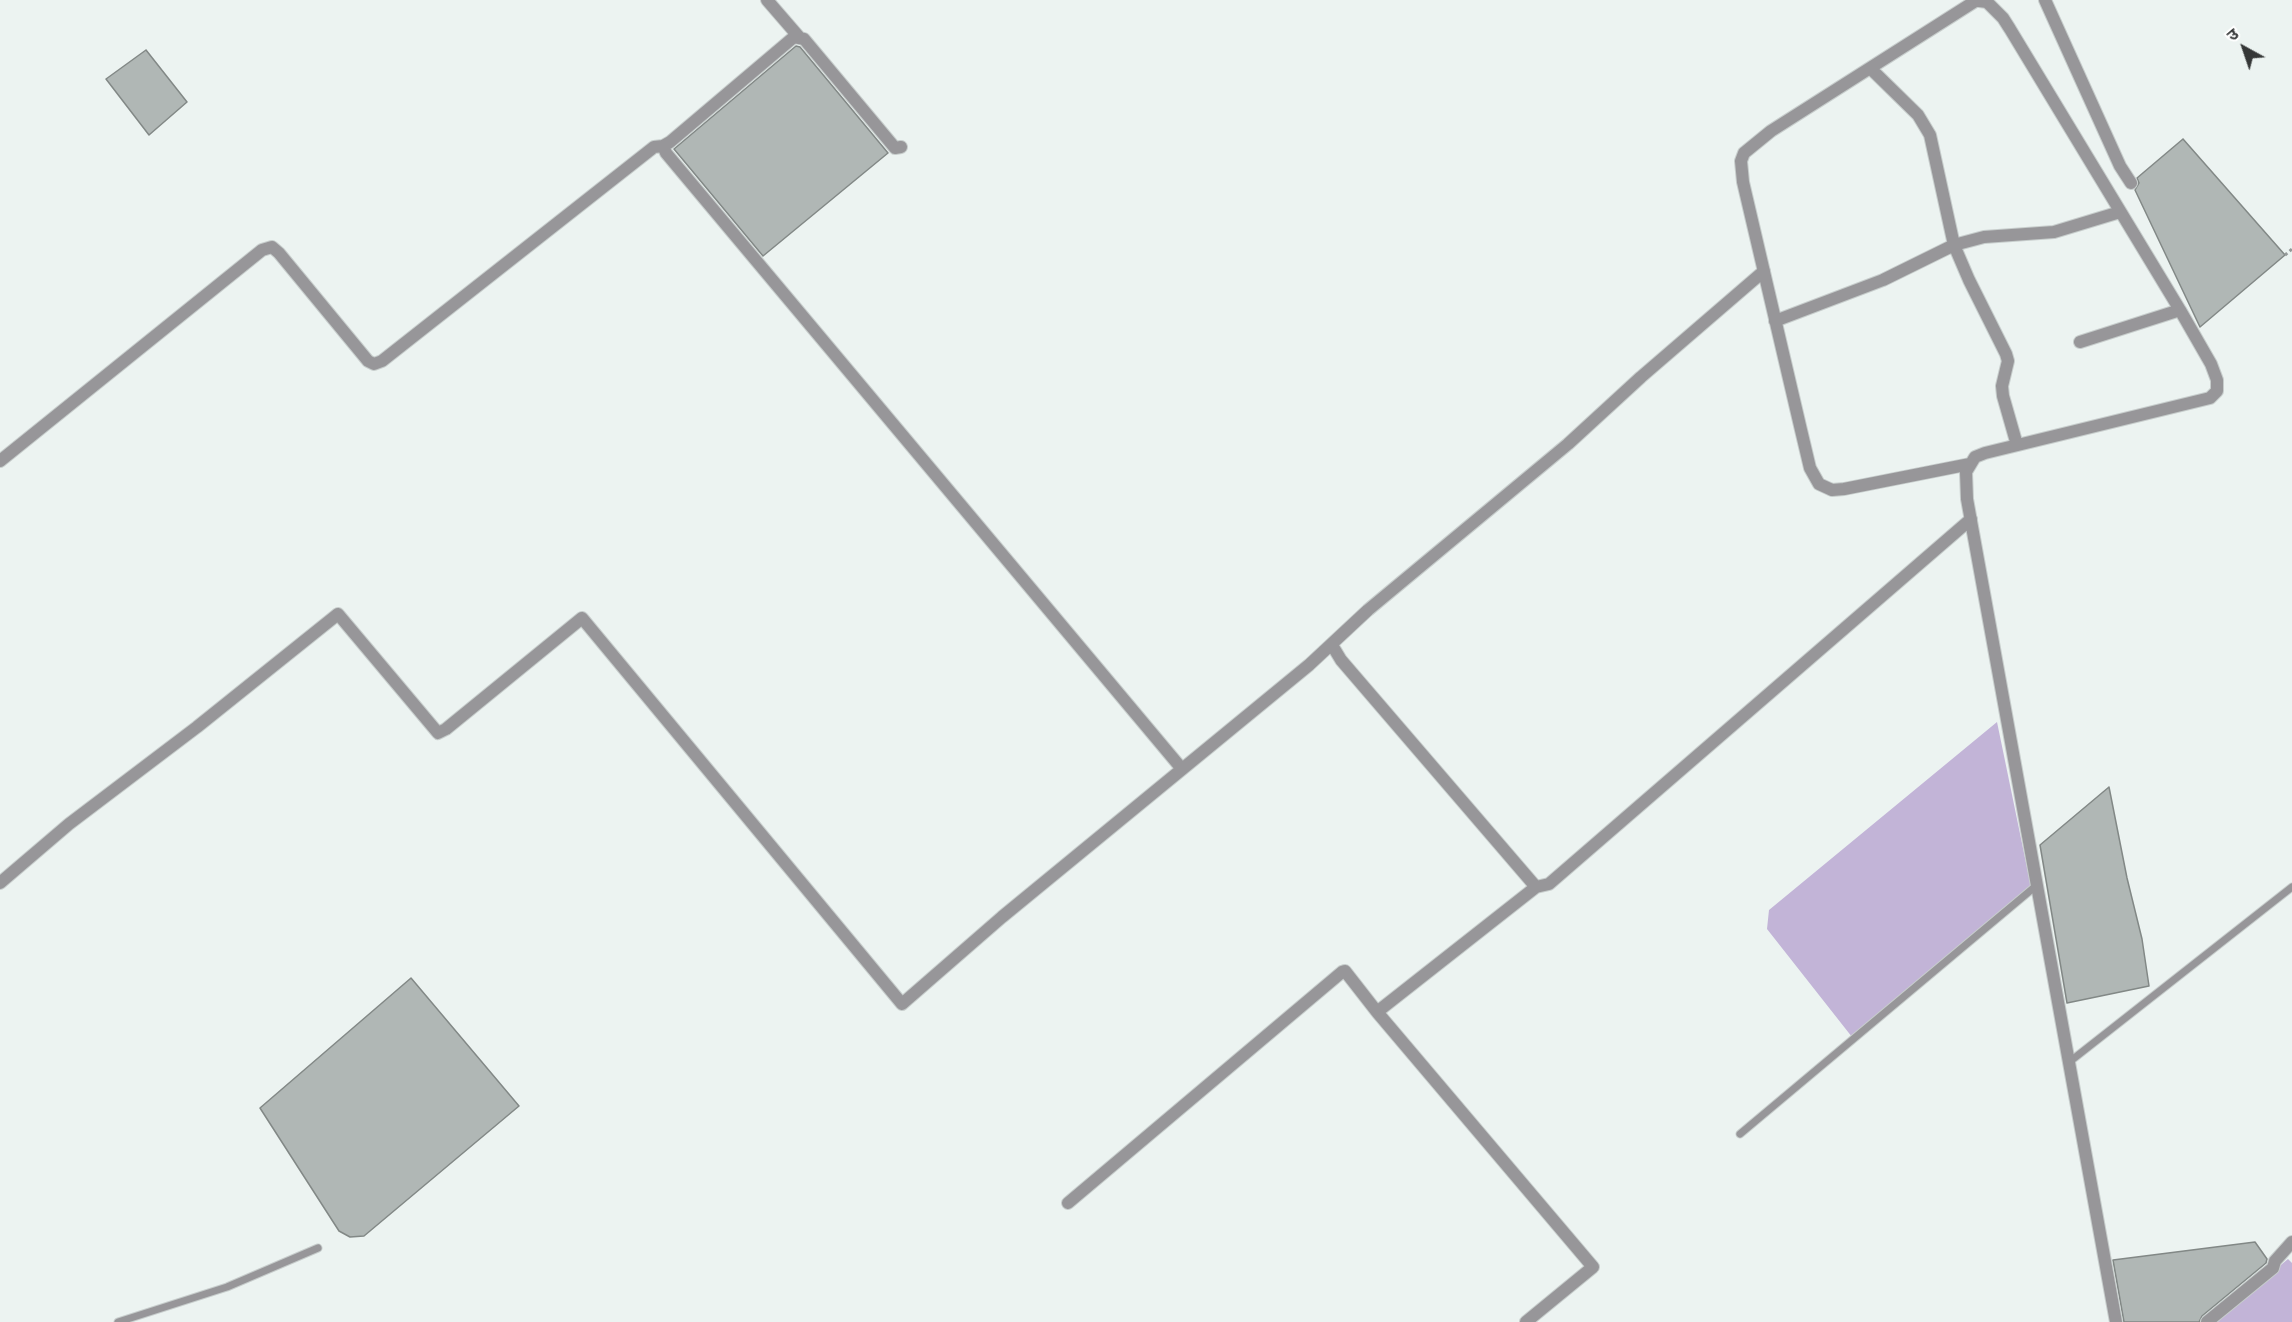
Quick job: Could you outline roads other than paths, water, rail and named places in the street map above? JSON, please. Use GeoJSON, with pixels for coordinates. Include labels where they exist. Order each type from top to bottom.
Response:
{"type":"FeatureCollection","features":[{"type":"Feature","properties":{"kind":"street"},"geometry":{"type":"LineString","coordinates":[[767,0],[799,37],[804,39],[895,148],[901,147]]}},
{"type":"Feature","properties":{"kind":"street"},"geometry":{"type":"LineString","coordinates":[[1972,0],[1987,2],[2003,18],[2180,310],[2211,364],[2217,380],[2217,391],[2210,398],[1985,453],[1975,457],[1966,472],[1971,519],[2116,1322]]}},
{"type":"Feature","properties":{"kind":"street"},"geometry":{"type":"LineString","coordinates":[[1970,464],[1844,489],[1832,490],[1819,484],[1810,468],[1741,170],[1741,161],[1744,153],[1771,131],[1977,0]]}},
{"type":"Feature","properties":{"kind":"street"},"geometry":{"type":"LineString","coordinates":[[2045,0],[2120,166],[2131,183]]}},
{"type":"Feature","properties":{"kind":"street"},"geometry":{"type":"LineString","coordinates":[[0,462],[262,250],[272,248],[279,253],[368,361],[374,364],[382,361],[654,147],[663,147],[794,37],[799,37]]}},
{"type":"Feature","properties":{"kind":"street"},"geometry":{"type":"LineString","coordinates":[[1870,68],[1918,116],[1930,135],[1954,245],[2008,361],[2002,386],[2003,396],[2017,445]]}},
{"type":"Feature","properties":{"kind":"street"},"geometry":{"type":"LineString","coordinates":[[663,147],[1182,769]]}},
{"type":"Feature","properties":{"kind":"street"},"geometry":{"type":"LineString","coordinates":[[1775,321],[1882,280],[1954,245],[1984,237],[2054,232],[2120,212]]}},
{"type":"Feature","properties":{"kind":"street"},"geometry":{"type":"LineString","coordinates":[[0,883],[69,824],[197,727],[338,614],[438,733],[446,729],[582,618],[902,1004],[1002,917],[1332,645],[1368,610],[1568,444],[1641,377],[1764,271]]}},
{"type":"Feature","properties":{"kind":"street"},"geometry":{"type":"LineString","coordinates":[[2080,342],[2180,310]]}},
{"type":"Feature","properties":{"kind":"street"},"geometry":{"type":"LineString","coordinates":[[1377,1012],[1536,887],[1549,884],[1971,519]]}},
{"type":"Feature","properties":{"kind":"street"},"geometry":{"type":"LineString","coordinates":[[1332,645],[1341,660],[1536,887]]}},
{"type":"Feature","properties":{"kind":"street"},"geometry":{"type":"LineString","coordinates":[[1068,1203],[1345,971],[1377,1012],[1593,1267],[1526,1322]]}},
{"type":"Feature","properties":{"kind":"street"},"geometry":{"type":"LineString","coordinates":[[2207,1322],[2273,1268],[2275,1262],[2292,1242]]}},
{"type":"Feature","properties":{"kind":"lane"},"geometry":{"type":"LineString","coordinates":[[1740,1134],[2037,885]]}},
{"type":"Feature","properties":{"kind":"lane"},"geometry":{"type":"LineString","coordinates":[[2068,1064],[2292,887]]}},
{"type":"Feature","properties":{"kind":"lane"},"geometry":{"type":"LineString","coordinates":[[118,1322],[227,1287],[318,1248]]}}]}
